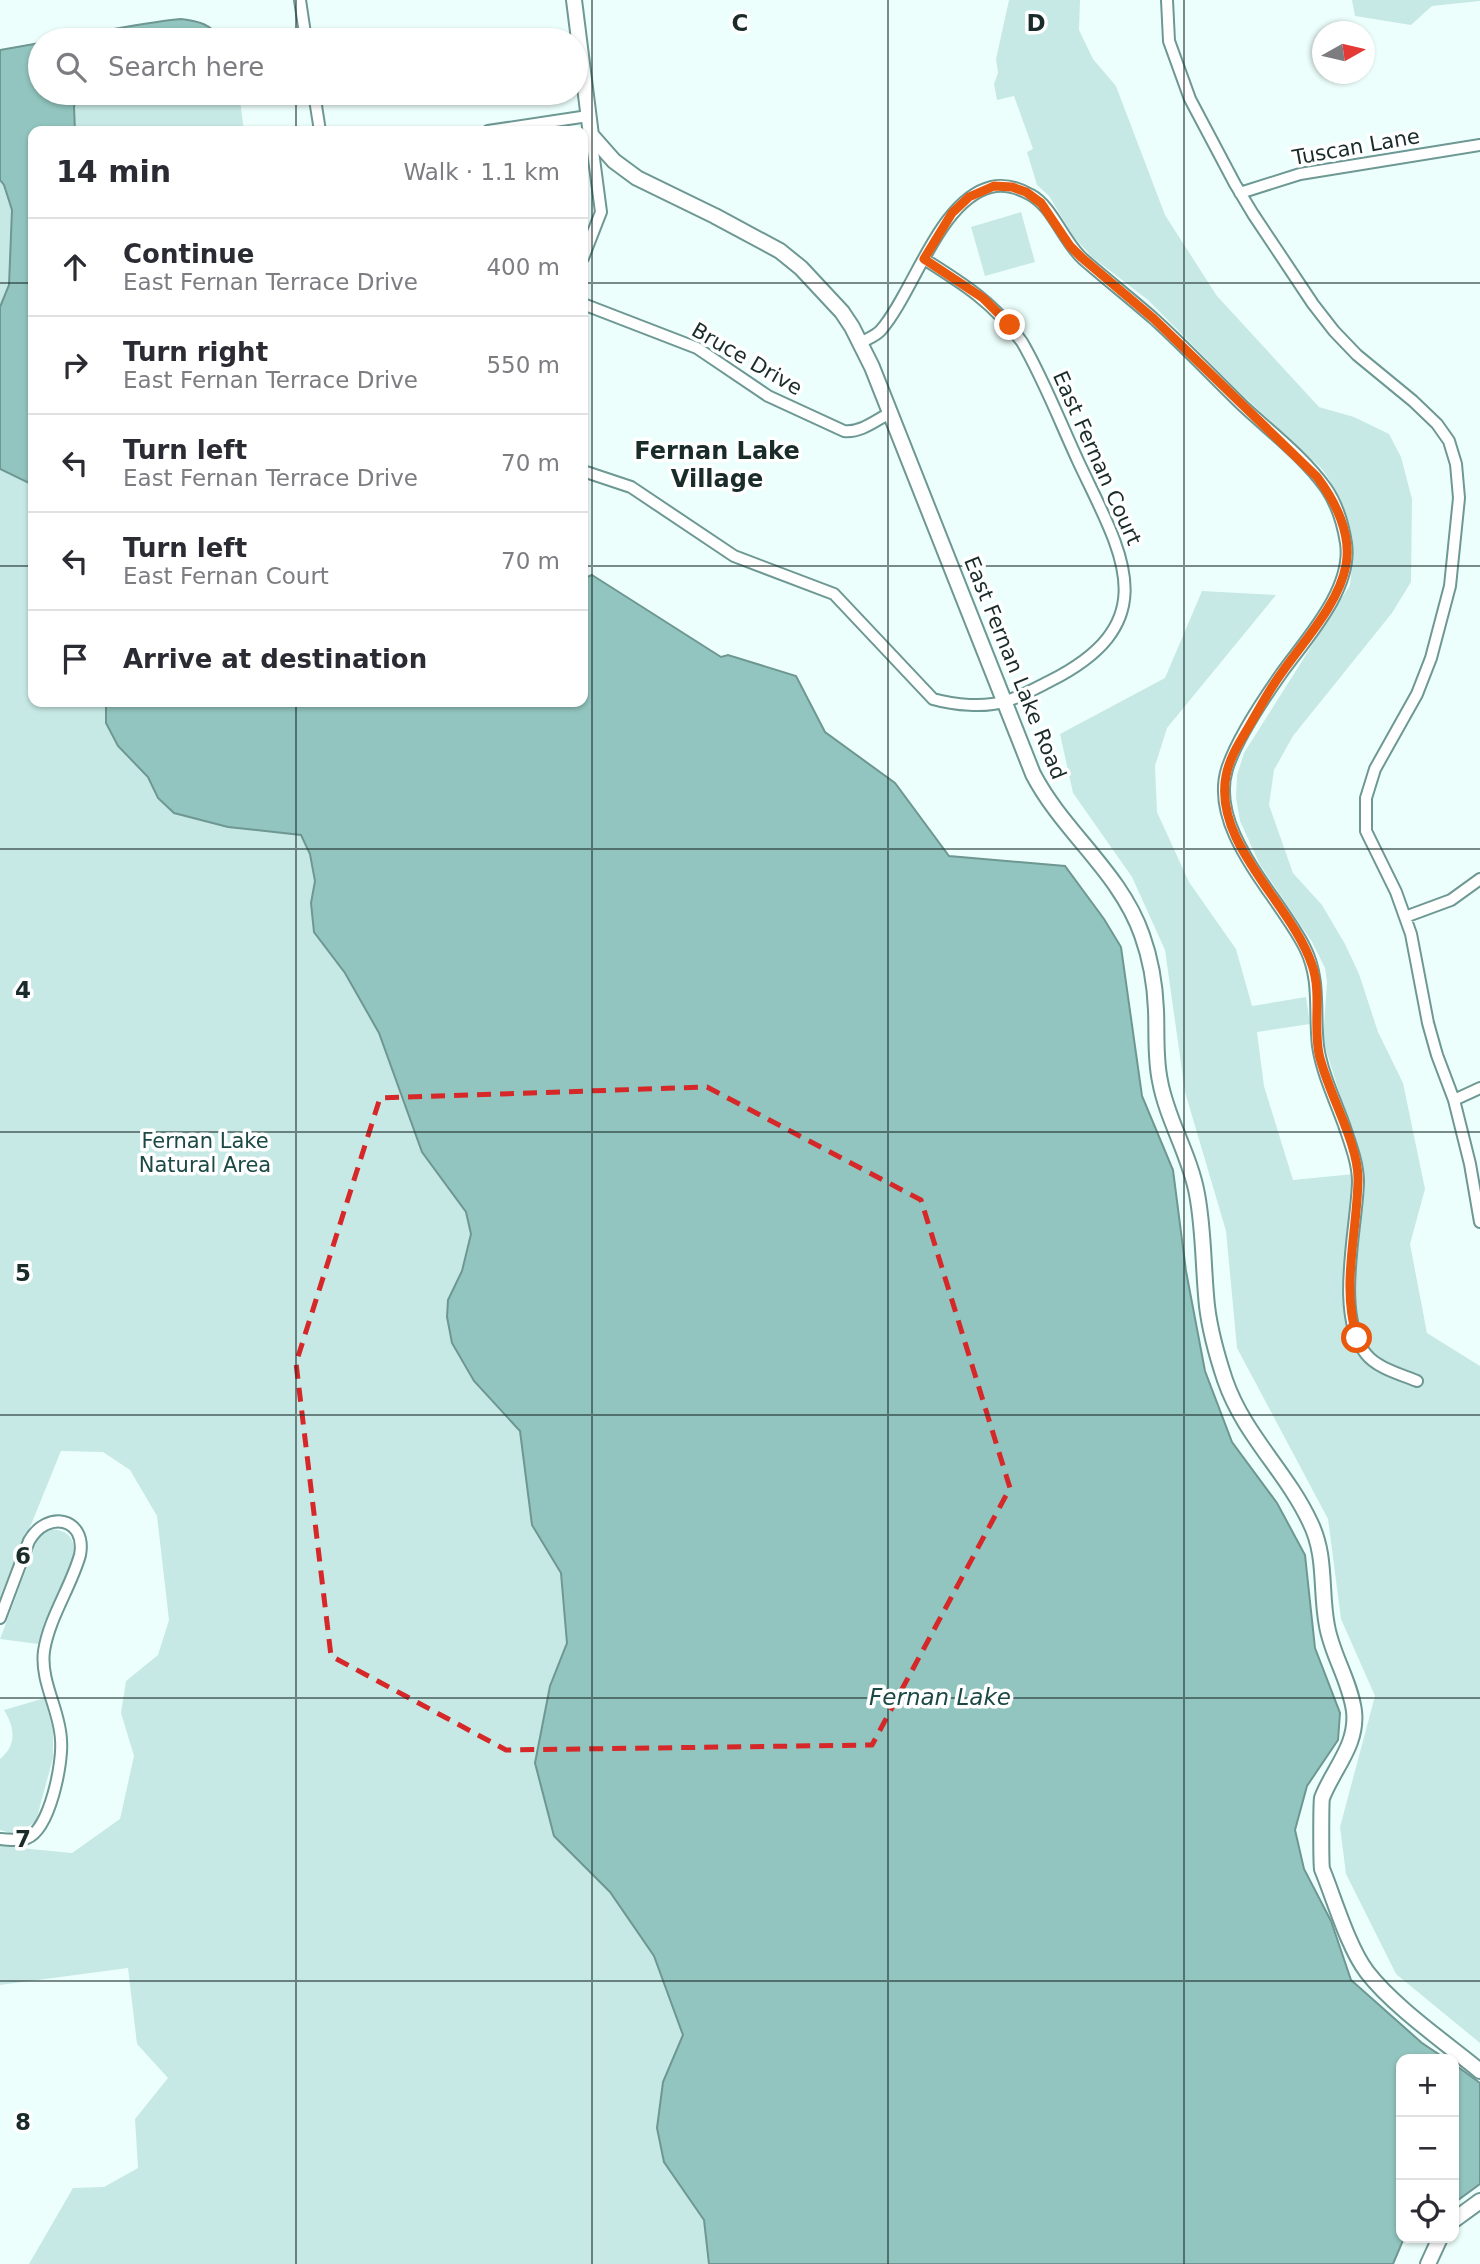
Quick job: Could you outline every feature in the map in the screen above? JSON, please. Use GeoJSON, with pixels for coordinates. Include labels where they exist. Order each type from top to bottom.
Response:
{"type":"FeatureCollection","features":[{"type":"Feature","properties":{"kind":"street"},"geometry":{"type":"LineString","coordinates":[[300,0],[304,28]]}},
{"type":"Feature","properties":{"kind":"street"},"geometry":{"type":"LineString","coordinates":[[1167,0],[1169,41],[1190,99],[1240,193],[1313,304],[1334,331],[1357,355],[1437,424],[1449,441],[1456,464],[1459,498],[1450,586],[1431,658],[1417,694],[1375,769],[1366,798],[1366,831],[1405,917],[1416,954],[1428,1023],[1454,1100],[1480,1222]]}},
{"type":"Feature","properties":{"kind":"street"},"geometry":{"type":"LineString","coordinates":[[578,2],[580,28]]}},
{"type":"Feature","properties":{"kind":"street"},"geometry":{"type":"LineString","coordinates":[[316,105],[319,126]]}},
{"type":"Feature","properties":{"kind":"street"},"geometry":{"type":"LineString","coordinates":[[587,105],[601,212],[588,245]]}},
{"type":"Feature","properties":{"kind":"street"},"geometry":{"type":"LineString","coordinates":[[521,126],[588,116]]}},
{"type":"Feature","properties":{"kind":"street","name":"East Fernan Lake Road"},"geometry":{"type":"LineString","coordinates":[[591,135],[614,161],[637,178],[780,251],[801,268],[842,312],[860,343],[890,413],[1040,788],[1114,882],[1141,931],[1156,993],[1160,1082],[1197,1190],[1203,1235],[1207,1306],[1217,1354],[1244,1423],[1300,1502],[1312,1524],[1323,1570],[1326,1626],[1354,1712],[1348,1749],[1321,1801],[1322,1869],[1356,1953],[1367,1972],[1400,2004],[1480,2071]]}},
{"type":"Feature","properties":{"kind":"street","name":"Tuscan Lane"},"geometry":{"type":"LineString","coordinates":[[1240,193],[1300,174],[1480,145]]}},
{"type":"Feature","properties":{"kind":"street"},"geometry":{"type":"LineString","coordinates":[[860,343],[882,329],[952,213],[980,190],[1000,186],[1012,187],[1032,195],[1041,203],[1070,246],[1154,319],[1304,463],[1329,493],[1345,536],[1347,553],[1343,578],[1318,622],[1278,678],[1237,747],[1228,767],[1225,793],[1227,809],[1240,844],[1257,876],[1287,916],[1305,947],[1315,975],[1319,1054],[1349,1142],[1358,1178],[1350,1267],[1352,1322],[1357,1338],[1366,1354],[1374,1361],[1417,1381]]}},
{"type":"Feature","properties":{"kind":"street","name":"East Fernan Court"},"geometry":{"type":"LineString","coordinates":[[924,259],[983,298],[1002,315],[1022,342],[1095,496],[1122,560],[1125,585],[1123,603],[1119,619],[1100,648],[1074,668],[1004,702]]}},
{"type":"Feature","properties":{"kind":"street","name":"Bruce Drive"},"geometry":{"type":"LineString","coordinates":[[588,306],[697,348],[768,396],[844,431],[853,432],[890,413]]}},
{"type":"Feature","properties":{"kind":"street"},"geometry":{"type":"LineString","coordinates":[[588,473],[631,486],[734,556],[834,594],[933,698],[944,702],[975,704],[1004,702]]}},
{"type":"Feature","properties":{"kind":"street"},"geometry":{"type":"LineString","coordinates":[[1405,917],[1451,900],[1480,879]]}},
{"type":"Feature","properties":{"kind":"street"},"geometry":{"type":"LineString","coordinates":[[1454,1100],[1480,1088]]}},
{"type":"Feature","properties":{"kind":"street"},"geometry":{"type":"LineString","coordinates":[[0,1618],[36,1529],[55,1521],[67,1522],[81,1541],[80,1555],[44,1650],[44,1672],[61,1740],[57,1779],[45,1817],[34,1833],[27,1838],[13,1841],[0,1839]]}},
{"type":"Feature","properties":{"kind":"street"},"geometry":{"type":"LineString","coordinates":[[1459,2217],[1480,2202]]}},
{"type":"Feature","properties":{"kind":"street"},"geometry":{"type":"LineString","coordinates":[[1428,2264],[1438,2243]]}},
{"type":"Feature","properties":{"kind":"highlighted area"},"geometry":{"type":"Polygon","coordinates":[[[707,1087],[921,1200],[1010,1488],[872,1745],[506,1750],[331,1656],[296,1363],[380,1098],[707,1087]]]}},
{"type":"Feature","properties":{"kind":"green space"},"geometry":{"type":"Polygon","coordinates":[[[1009,0],[1080,0],[1079,30],[1093,59],[1116,86],[1165,215],[1217,296],[1319,407],[1354,417],[1389,434],[1401,457],[1412,499],[1411,582],[1392,613],[1293,736],[1274,770],[1269,805],[1293,873],[1322,905],[1345,944],[1359,974],[1378,1032],[1403,1083],[1425,1189],[1410,1244],[1427,1333],[1480,1366],[1480,2043],[1396,1974],[1346,1874],[1340,1827],[1375,1696],[1341,1619],[1328,1519],[1237,1348],[1226,1231],[1185,1092],[1165,950],[1132,877],[1073,793],[1060,734],[1165,678],[1202,591],[1276,595],[1167,728],[1155,766],[1157,812],[1189,882],[1236,949],[1252,1006],[1306,997],[1310,1024],[1257,1032],[1264,1086],[1293,1180],[1364,1173],[1323,1040],[1327,982],[1325,968],[1312,942],[1260,865],[1240,821],[1236,798],[1237,775],[1244,753],[1350,585],[1352,554],[1348,524],[1339,497],[1322,469],[1234,387],[1148,300],[1092,257],[1073,236],[1049,196],[1037,185],[1027,152],[1033,149],[1014,96],[997,100],[994,84],[998,73],[996,59],[1009,0]]]}},
{"type":"Feature","properties":{"kind":"green space"},"geometry":{"type":"Polygon","coordinates":[[[1352,0],[1480,1],[1432,6],[1411,25],[1355,16],[1352,0]]]}},
{"type":"Feature","properties":{"kind":"green space"},"geometry":{"type":"Polygon","coordinates":[[[241,105],[243,126],[75,126],[74,107],[241,105]]]}},
{"type":"Feature","properties":{"kind":"green space"},"geometry":{"type":"Polygon","coordinates":[[[0,180],[12,210],[9,285],[0,307],[0,180]]]}},
{"type":"Feature","properties":{"kind":"green space"},"geometry":{"type":"Polygon","coordinates":[[[1021,212],[1035,262],[985,276],[971,227],[1021,212]]]}},
{"type":"Feature","properties":{"kind":"green space","name":"Fernan Lake Natural Area"},"geometry":{"type":"Polygon","coordinates":[[[0,469],[28,483],[28,707],[106,707],[114,738],[148,777],[158,798],[228,827],[300,835],[310,854],[315,881],[311,903],[314,932],[345,973],[379,1033],[422,1152],[466,1211],[471,1234],[462,1271],[448,1300],[474,1381],[520,1430],[532,1525],[561,1573],[567,1643],[550,1686],[554,1835],[610,1892],[654,1956],[683,2036],[663,2082],[664,2162],[704,2220],[709,2264],[29,2264],[73,2188],[104,2187],[138,2168],[135,2119],[168,2078],[137,2044],[128,1968],[0,1985],[0,1842],[20,1848],[72,1853],[120,1819],[134,1756],[121,1713],[126,1681],[158,1655],[169,1620],[157,1516],[130,1470],[103,1452],[61,1451],[0,1601],[0,469]]]}},
{"type":"Feature","properties":{"kind":"green space"},"geometry":{"type":"Polygon","coordinates":[[[52,1529],[70,1537],[73,1557],[38,1644],[0,1639],[38,1538],[52,1529]]]}},
{"type":"Feature","properties":{"kind":"green space"},"geometry":{"type":"Polygon","coordinates":[[[45,1698],[53,1731],[53,1758],[36,1821],[24,1830],[10,1833],[0,1830],[0,1759],[12,1742],[12,1730],[4,1710],[45,1698]]]}},
{"type":"Feature","properties":{"kind":"water"},"geometry":{"type":"Polygon","coordinates":[[[181,19],[199,22],[210,28],[122,28],[181,19]]]}},
{"type":"Feature","properties":{"kind":"water"},"geometry":{"type":"Polygon","coordinates":[[[28,45],[28,105],[75,105],[75,126],[28,126],[28,483],[0,469],[0,307],[9,285],[12,210],[0,180],[0,50],[28,45]]]}},
{"type":"Feature","properties":{"kind":"water","name":"Fernan Lake"},"geometry":{"type":"Polygon","coordinates":[[[592,575],[721,657],[728,655],[796,676],[825,732],[895,783],[949,856],[1065,866],[1121,947],[1142,1096],[1173,1170],[1186,1271],[1205,1371],[1232,1442],[1277,1503],[1305,1555],[1315,1648],[1340,1713],[1338,1740],[1307,1786],[1295,1830],[1304,1869],[1331,1921],[1351,1980],[1422,2043],[1438,2054],[1396,2054],[1396,2243],[1402,2243],[1393,2264],[709,2264],[704,2220],[664,2162],[657,2128],[663,2082],[683,2035],[654,1956],[610,1892],[554,1836],[535,1763],[550,1686],[567,1643],[561,1573],[532,1525],[520,1431],[474,1381],[452,1343],[447,1317],[448,1300],[462,1271],[471,1234],[466,1212],[422,1152],[379,1033],[345,973],[314,932],[311,903],[315,881],[310,854],[301,835],[228,827],[174,813],[158,798],[148,777],[118,746],[106,723],[106,707],[588,707],[588,577],[592,575]]]}},
{"type":"Feature","properties":{"kind":"water"},"geometry":{"type":"Polygon","coordinates":[[[1459,2068],[1480,2083],[1480,2184],[1459,2199],[1459,2068]]]}},
{"type":"Feature","properties":{"kind":"district","name":"Fernan Lake Village"},"geometry":{"type":"Point","coordinates":[717,465]}},
{"type":"Feature","properties":{"kind":"route"},"geometry":{"type":"LineString","coordinates":[[1010,325],[983,298],[924,259],[957,207],[980,190],[994,186],[1012,187],[1037,199],[1070,246],[1081,257],[1154,319],[1304,463],[1329,493],[1340,519],[1347,553],[1343,578],[1333,599],[1278,678],[1237,747],[1228,767],[1225,793],[1233,830],[1257,876],[1287,916],[1305,947],[1315,975],[1319,1054],[1356,1164],[1358,1178],[1349,1293],[1352,1322],[1357,1338]]}}]}
